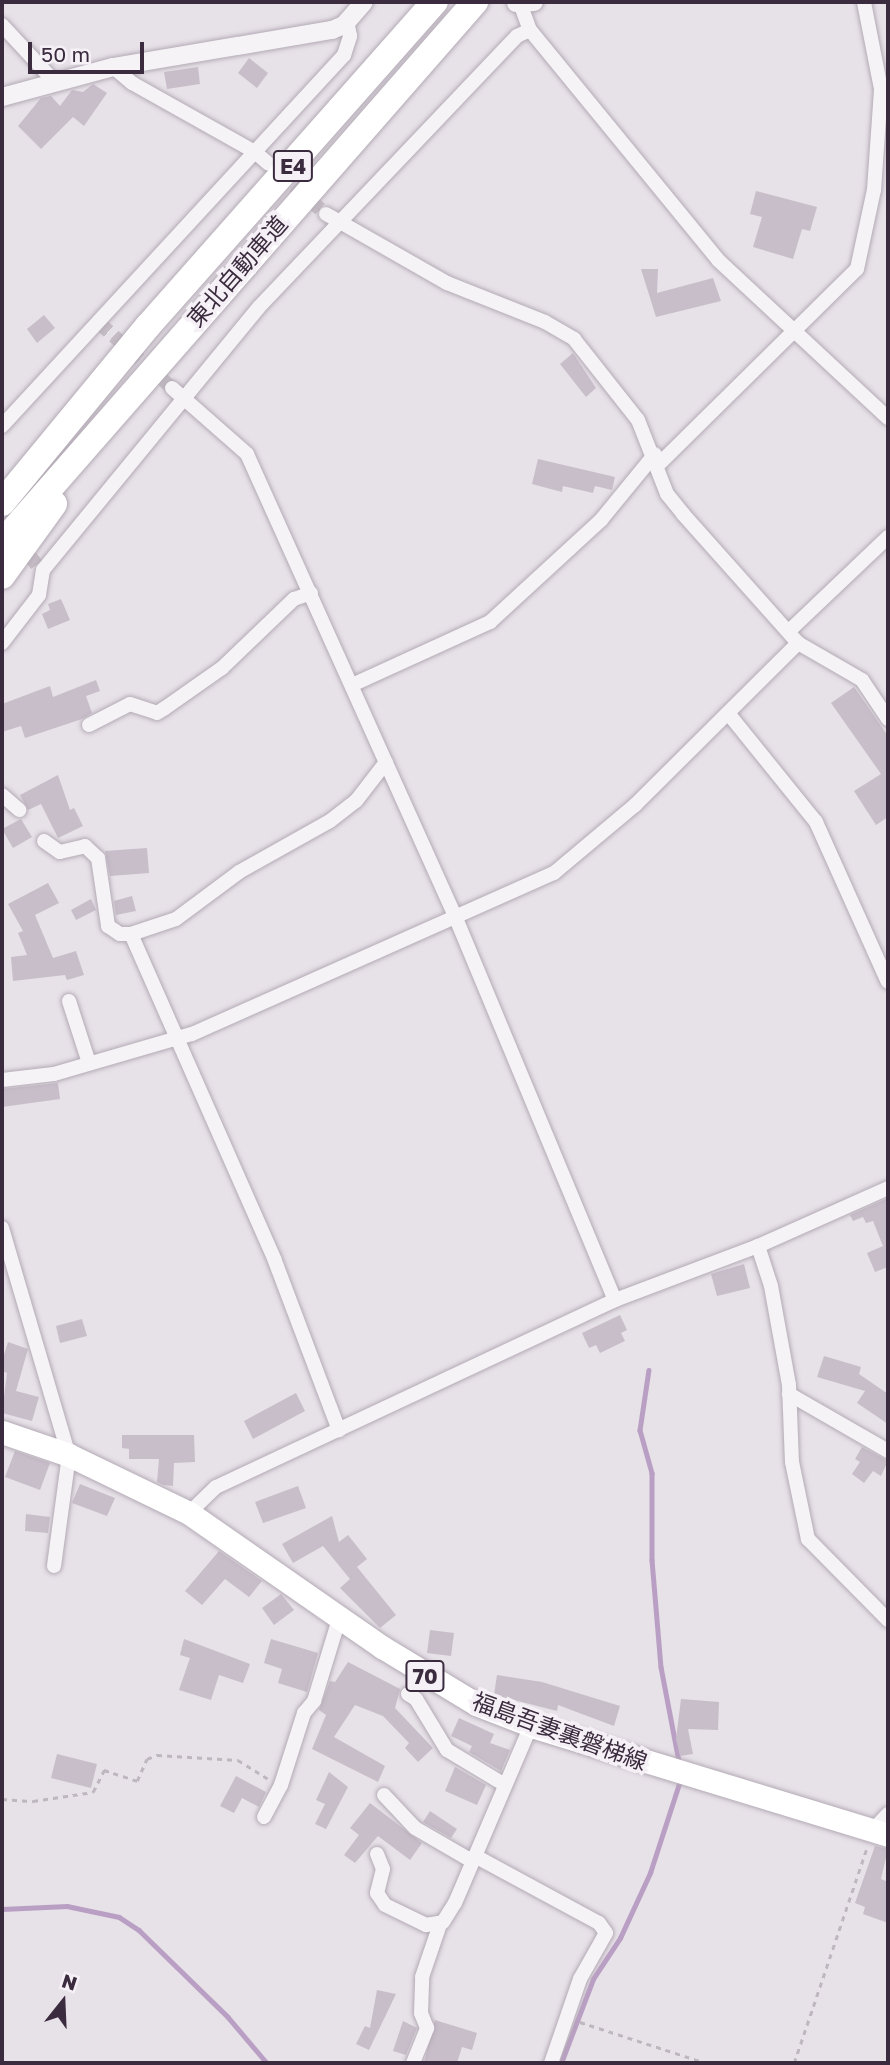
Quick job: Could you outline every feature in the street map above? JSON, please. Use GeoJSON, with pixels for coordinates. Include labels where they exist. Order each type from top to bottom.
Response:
{"type":"FeatureCollection","features":[{"type":"Feature","properties":{"kind":"highway","name":"東北自動車道"},"geometry":{"type":"LineString","coordinates":[[2,503],[148,326],[435,2]]}},
{"type":"Feature","properties":{"kind":"highway","name":"東北自動車道"},"geometry":{"type":"LineString","coordinates":[[2,543],[192,321],[475,2]]}},
{"type":"Feature","properties":{"kind":"highway"},"geometry":{"type":"LineString","coordinates":[[2,576],[192,321]]}},
{"type":"Feature","properties":{"kind":"highway"},"geometry":{"type":"LineString","coordinates":[[2,479],[44,430],[148,326]]}},
{"type":"Feature","properties":{"kind":"main road","name":"福島吾妻裏磐梯線"},"geometry":{"type":"LineString","coordinates":[[2,1432],[69,1455],[189,1513],[432,1680],[531,1726],[883,1826]]}},
{"type":"Feature","properties":{"kind":"street"},"geometry":{"type":"LineString","coordinates":[[2,97],[52,79],[332,30],[347,21],[364,2]]}},
{"type":"Feature","properties":{"kind":"street"},"geometry":{"type":"LineString","coordinates":[[352,685],[490,622],[601,520],[656,460],[795,331],[857,269],[864,253],[874,190],[881,89],[864,2]]}},
{"type":"Feature","properties":{"kind":"street"},"geometry":{"type":"LineString","coordinates":[[523,3],[530,30],[719,261],[888,418]]}},
{"type":"Feature","properties":{"kind":"street"},"geometry":{"type":"LineString","coordinates":[[2,426],[344,55],[350,36],[347,21]]}},
{"type":"Feature","properties":{"kind":"street"},"geometry":{"type":"LineString","coordinates":[[2,25],[52,79]]}},
{"type":"Feature","properties":{"kind":"street"},"geometry":{"type":"LineString","coordinates":[[2,643],[39,595],[40,567],[332,218],[517,36],[530,30]]}},
{"type":"Feature","properties":{"kind":"street"},"geometry":{"type":"LineString","coordinates":[[113,67],[132,83],[256,152],[269,164]]}},
{"type":"Feature","properties":{"kind":"street"},"geometry":{"type":"LineString","coordinates":[[332,218],[447,283],[564,331],[638,420],[656,460],[667,495],[793,637],[862,680],[888,719]]}},
{"type":"Feature","properties":{"kind":"street"},"geometry":{"type":"LineString","coordinates":[[172,388],[247,454],[455,916],[614,1300]]}},
{"type":"Feature","properties":{"kind":"street"},"geometry":{"type":"LineString","coordinates":[[2,1080],[54,1074],[178,1039],[572,861],[727,713],[793,637],[888,537]]}},
{"type":"Feature","properties":{"kind":"street"},"geometry":{"type":"LineString","coordinates":[[89,725],[130,704],[158,713],[222,668],[294,599],[311,593]]}},
{"type":"Feature","properties":{"kind":"street"},"geometry":{"type":"LineString","coordinates":[[727,713],[816,822],[888,982]]}},
{"type":"Feature","properties":{"kind":"street"},"geometry":{"type":"LineString","coordinates":[[44,841],[60,852],[85,846],[91,850],[98,858],[108,926],[120,934],[131,934],[176,919],[239,872],[330,821],[356,801],[386,762]]}},
{"type":"Feature","properties":{"kind":"street"},"geometry":{"type":"LineString","coordinates":[[2,795],[19,810]]}},
{"type":"Feature","properties":{"kind":"street"},"geometry":{"type":"LineString","coordinates":[[131,934],[275,1261],[339,1430]]}},
{"type":"Feature","properties":{"kind":"street"},"geometry":{"type":"LineString","coordinates":[[69,1001],[89,1063]]}},
{"type":"Feature","properties":{"kind":"street"},"geometry":{"type":"LineString","coordinates":[[189,1513],[216,1488],[614,1300],[758,1246],[888,1188]]}},
{"type":"Feature","properties":{"kind":"street"},"geometry":{"type":"LineString","coordinates":[[2,1228],[69,1455],[54,1566]]}},
{"type":"Feature","properties":{"kind":"street"},"geometry":{"type":"LineString","coordinates":[[758,1246],[771,1286],[789,1394],[792,1462],[808,1539],[888,1620]]}},
{"type":"Feature","properties":{"kind":"street"},"geometry":{"type":"LineString","coordinates":[[789,1394],[888,1451]]}},
{"type":"Feature","properties":{"kind":"street"},"geometry":{"type":"LineString","coordinates":[[264,1818],[281,1785],[340,1616]]}},
{"type":"Feature","properties":{"kind":"street"},"geometry":{"type":"LineString","coordinates":[[408,1695],[416,1699],[447,1750],[505,1785]]}},
{"type":"Feature","properties":{"kind":"street"},"geometry":{"type":"LineString","coordinates":[[413,2063],[427,2028],[421,2013],[422,1976],[440,1924],[453,1908],[531,1726]]}},
{"type":"Feature","properties":{"kind":"street"},"geometry":{"type":"LineString","coordinates":[[384,1795],[415,1828],[604,1927],[603,1941],[580,1979],[551,2063]]}},
{"type":"Feature","properties":{"kind":"street"},"geometry":{"type":"LineString","coordinates":[[377,1854],[383,1869],[377,1893],[385,1905],[426,1925],[440,1924]]}},
{"type":"Feature","properties":{"kind":"path"},"geometry":{"type":"LineString","coordinates":[[2,1799],[33,1801],[93,1792],[104,1770],[137,1781],[147,1759],[157,1755],[238,1760],[281,1785]]}},
{"type":"Feature","properties":{"kind":"path"},"geometry":{"type":"LineString","coordinates":[[794,2063],[883,1826]]}},
{"type":"Feature","properties":{"kind":"path"},"geometry":{"type":"LineString","coordinates":[[566,2018],[706,2063]]}},
{"type":"Feature","properties":{"kind":"building"},"geometry":{"type":"Polygon","coordinates":[[[249,58],[268,73],[257,88],[238,73],[249,58]]]}},
{"type":"Feature","properties":{"kind":"building"},"geometry":{"type":"Polygon","coordinates":[[[198,67],[200,84],[167,89],[164,72],[198,67]]]}},
{"type":"Feature","properties":{"kind":"building"},"geometry":{"type":"Polygon","coordinates":[[[93,84],[107,93],[84,126],[73,117],[41,149],[18,126],[41,98],[51,96],[60,106],[72,90],[83,92],[93,84]]]}},
{"type":"Feature","properties":{"kind":"building"},"geometry":{"type":"Polygon","coordinates":[[[756,191],[817,207],[810,231],[802,229],[793,259],[753,247],[762,217],[750,214],[756,191]]]}},
{"type":"Feature","properties":{"kind":"building"},"geometry":{"type":"Polygon","coordinates":[[[641,269],[658,269],[657,293],[713,278],[721,301],[656,317],[641,269]]]}},
{"type":"Feature","properties":{"kind":"building"},"geometry":{"type":"Polygon","coordinates":[[[44,315],[55,328],[37,343],[27,329],[44,315]]]}},
{"type":"Feature","properties":{"kind":"building"},"geometry":{"type":"Polygon","coordinates":[[[573,353],[596,388],[586,397],[560,364],[573,353]]]}},
{"type":"Feature","properties":{"kind":"building"},"geometry":{"type":"Polygon","coordinates":[[[538,459],[615,477],[612,490],[595,486],[593,493],[563,486],[562,492],[532,484],[538,459]]]}},
{"type":"Feature","properties":{"kind":"building"},"geometry":{"type":"Polygon","coordinates":[[[61,599],[70,620],[48,629],[42,614],[50,610],[48,604],[61,599]]]}},
{"type":"Feature","properties":{"kind":"building"},"geometry":{"type":"Polygon","coordinates":[[[96,680],[100,691],[86,696],[92,713],[82,719],[25,738],[21,726],[2,732],[2,704],[50,686],[53,697],[96,680]]]}},
{"type":"Feature","properties":{"kind":"building"},"geometry":{"type":"Polygon","coordinates":[[[854,687],[888,736],[888,817],[876,825],[854,791],[881,774],[831,703],[854,687]]]}},
{"type":"Feature","properties":{"kind":"building"},"geometry":{"type":"Polygon","coordinates":[[[58,775],[70,810],[74,808],[83,826],[58,838],[41,804],[28,810],[20,795],[58,775]]]}},
{"type":"Feature","properties":{"kind":"building"},"geometry":{"type":"Polygon","coordinates":[[[21,819],[32,837],[13,848],[2,829],[21,819]]]}},
{"type":"Feature","properties":{"kind":"building"},"geometry":{"type":"Polygon","coordinates":[[[147,848],[149,873],[110,876],[105,851],[147,848]]]}},
{"type":"Feature","properties":{"kind":"building"},"geometry":{"type":"Polygon","coordinates":[[[48,883],[59,903],[35,915],[53,958],[76,951],[84,975],[67,980],[65,975],[13,981],[11,957],[27,955],[18,933],[23,931],[8,904],[48,883]]]}},
{"type":"Feature","properties":{"kind":"building"},"geometry":{"type":"Polygon","coordinates":[[[132,896],[136,911],[116,915],[114,901],[132,896]]]}},
{"type":"Feature","properties":{"kind":"building"},"geometry":{"type":"Polygon","coordinates":[[[91,899],[96,910],[76,920],[71,910],[91,899]]]}},
{"type":"Feature","properties":{"kind":"building"},"geometry":{"type":"Polygon","coordinates":[[[58,1083],[60,1099],[2,1107],[2,1089],[58,1083]]]}},
{"type":"Feature","properties":{"kind":"building"},"geometry":{"type":"Polygon","coordinates":[[[888,1198],[888,1267],[875,1272],[867,1253],[883,1246],[873,1221],[866,1223],[863,1217],[853,1221],[850,1215],[888,1198]]]}},
{"type":"Feature","properties":{"kind":"building"},"geometry":{"type":"Polygon","coordinates":[[[744,1264],[750,1288],[717,1296],[711,1274],[744,1264]]]}},
{"type":"Feature","properties":{"kind":"building"},"geometry":{"type":"Polygon","coordinates":[[[620,1315],[627,1330],[621,1333],[625,1341],[600,1353],[596,1345],[589,1348],[582,1333],[620,1315]]]}},
{"type":"Feature","properties":{"kind":"building"},"geometry":{"type":"Polygon","coordinates":[[[82,1319],[87,1336],[60,1343],[56,1326],[82,1319]]]}},
{"type":"Feature","properties":{"kind":"building"},"geometry":{"type":"Polygon","coordinates":[[[8,1342],[28,1349],[16,1391],[39,1397],[32,1421],[2,1413],[7,1373],[2,1371],[2,1361],[8,1342]]]}},
{"type":"Feature","properties":{"kind":"building"},"geometry":{"type":"Polygon","coordinates":[[[824,1356],[861,1367],[859,1374],[888,1394],[888,1424],[857,1403],[865,1391],[817,1377],[824,1356]]]}},
{"type":"Feature","properties":{"kind":"building"},"geometry":{"type":"Polygon","coordinates":[[[296,1393],[305,1411],[253,1439],[244,1421],[296,1393]]]}},
{"type":"Feature","properties":{"kind":"building"},"geometry":{"type":"Polygon","coordinates":[[[122,1435],[194,1435],[195,1462],[174,1463],[173,1486],[163,1485],[157,1482],[159,1459],[129,1459],[129,1449],[122,1448],[122,1435]]]}},
{"type":"Feature","properties":{"kind":"building"},"geometry":{"type":"Polygon","coordinates":[[[862,1447],[888,1461],[881,1476],[873,1471],[864,1483],[852,1474],[860,1462],[855,1459],[862,1447]]]}},
{"type":"Feature","properties":{"kind":"building"},"geometry":{"type":"Polygon","coordinates":[[[15,1451],[50,1463],[40,1490],[5,1477],[15,1451]]]}},
{"type":"Feature","properties":{"kind":"building"},"geometry":{"type":"Polygon","coordinates":[[[80,1484],[115,1498],[107,1516],[72,1503],[80,1484]]]}},
{"type":"Feature","properties":{"kind":"building"},"geometry":{"type":"Polygon","coordinates":[[[298,1486],[306,1508],[263,1523],[255,1502],[298,1486]]]}},
{"type":"Feature","properties":{"kind":"building"},"geometry":{"type":"Polygon","coordinates":[[[26,1514],[50,1517],[48,1533],[25,1531],[26,1514]]]}},
{"type":"Feature","properties":{"kind":"building"},"geometry":{"type":"Polygon","coordinates":[[[332,1516],[339,1542],[348,1535],[367,1559],[357,1567],[396,1615],[380,1628],[340,1588],[350,1579],[323,1546],[293,1563],[282,1544],[332,1516]]]}},
{"type":"Feature","properties":{"kind":"building"},"geometry":{"type":"Polygon","coordinates":[[[219,1551],[262,1581],[249,1597],[225,1579],[202,1605],[185,1591],[219,1551]]]}},
{"type":"Feature","properties":{"kind":"building"},"geometry":{"type":"Polygon","coordinates":[[[281,1594],[294,1610],[274,1625],[262,1608],[281,1594]]]}},
{"type":"Feature","properties":{"kind":"building"},"geometry":{"type":"Polygon","coordinates":[[[430,1630],[454,1633],[451,1656],[427,1653],[430,1630]]]}},
{"type":"Feature","properties":{"kind":"building"},"geometry":{"type":"Polygon","coordinates":[[[184,1639],[250,1664],[243,1683],[219,1675],[211,1700],[179,1690],[190,1658],[180,1655],[184,1639]]]}},
{"type":"Feature","properties":{"kind":"building"},"geometry":{"type":"Polygon","coordinates":[[[271,1639],[318,1653],[307,1692],[278,1683],[282,1669],[264,1663],[271,1639]]]}},
{"type":"Feature","properties":{"kind":"building"},"geometry":{"type":"Polygon","coordinates":[[[348,1662],[400,1689],[395,1708],[433,1748],[418,1762],[405,1748],[409,1743],[383,1716],[355,1705],[334,1737],[385,1766],[378,1782],[312,1749],[326,1715],[319,1710],[330,1681],[335,1682],[348,1662]]]}},
{"type":"Feature","properties":{"kind":"building"},"geometry":{"type":"Polygon","coordinates":[[[497,1675],[542,1682],[620,1706],[614,1726],[558,1705],[557,1711],[494,1695],[497,1675]]]}},
{"type":"Feature","properties":{"kind":"building"},"geometry":{"type":"Polygon","coordinates":[[[681,1699],[719,1702],[718,1730],[688,1729],[693,1754],[680,1756],[676,1739],[681,1699]]]}},
{"type":"Feature","properties":{"kind":"building"},"geometry":{"type":"Polygon","coordinates":[[[459,1718],[494,1734],[490,1743],[510,1750],[501,1771],[469,1752],[472,1746],[451,1736],[459,1718]]]}},
{"type":"Feature","properties":{"kind":"building"},"geometry":{"type":"Polygon","coordinates":[[[57,1754],[97,1764],[91,1788],[51,1778],[57,1754]]]}},
{"type":"Feature","properties":{"kind":"building"},"geometry":{"type":"Polygon","coordinates":[[[455,1767],[486,1785],[477,1805],[445,1791],[455,1767]]]}},
{"type":"Feature","properties":{"kind":"building"},"geometry":{"type":"Polygon","coordinates":[[[329,1772],[348,1787],[326,1829],[315,1824],[325,1804],[316,1800],[329,1772]]]}},
{"type":"Feature","properties":{"kind":"building"},"geometry":{"type":"Polygon","coordinates":[[[236,1776],[266,1792],[259,1807],[242,1798],[234,1813],[220,1806],[236,1776]]]}},
{"type":"Feature","properties":{"kind":"building"},"geometry":{"type":"Polygon","coordinates":[[[370,1803],[422,1843],[410,1860],[378,1836],[355,1863],[344,1855],[359,1835],[350,1828],[370,1803]]]}},
{"type":"Feature","properties":{"kind":"building"},"geometry":{"type":"Polygon","coordinates":[[[430,1811],[457,1829],[451,1838],[423,1822],[430,1811]]]}},
{"type":"Feature","properties":{"kind":"building"},"geometry":{"type":"Polygon","coordinates":[[[875,1846],[888,1849],[881,1879],[888,1882],[888,1923],[863,1914],[865,1907],[855,1903],[875,1846]]]}},
{"type":"Feature","properties":{"kind":"building"},"geometry":{"type":"Polygon","coordinates":[[[377,1990],[396,1994],[369,2050],[356,2044],[365,2026],[370,2028],[377,1990]]]}},
{"type":"Feature","properties":{"kind":"building"},"geometry":{"type":"Polygon","coordinates":[[[435,2020],[477,2033],[472,2050],[462,2047],[457,2063],[424,2063],[435,2020]]]}},
{"type":"Feature","properties":{"kind":"building"},"geometry":{"type":"Polygon","coordinates":[[[403,2021],[417,2028],[406,2055],[393,2051],[403,2021]]]}},
{"type":"Feature","properties":{"kind":"waterway"},"geometry":{"type":"LineString","coordinates":[[649,1370],[640,1430],[652,1473],[652,1560],[661,1667],[679,1761]]}},
{"type":"Feature","properties":{"kind":"waterway"},"geometry":{"type":"LineString","coordinates":[[561,2063],[593,1979],[620,1938],[650,1873],[679,1784]]}},
{"type":"Feature","properties":{"kind":"waterway"},"geometry":{"type":"LineString","coordinates":[[2,1909],[67,1906],[119,1917],[139,1930],[228,2017],[267,2063]]}},
{"type":"Feature","properties":{"kind":"tunnel"},"geometry":{"type":"LineString","coordinates":[[278,172],[326,214]]}},
{"type":"Feature","properties":{"kind":"tunnel"},"geometry":{"type":"LineString","coordinates":[[98,322],[172,388]]}},
{"type":"Feature","properties":{"kind":"tunnel"},"geometry":{"type":"LineString","coordinates":[[2,522],[37,565]]}}]}
